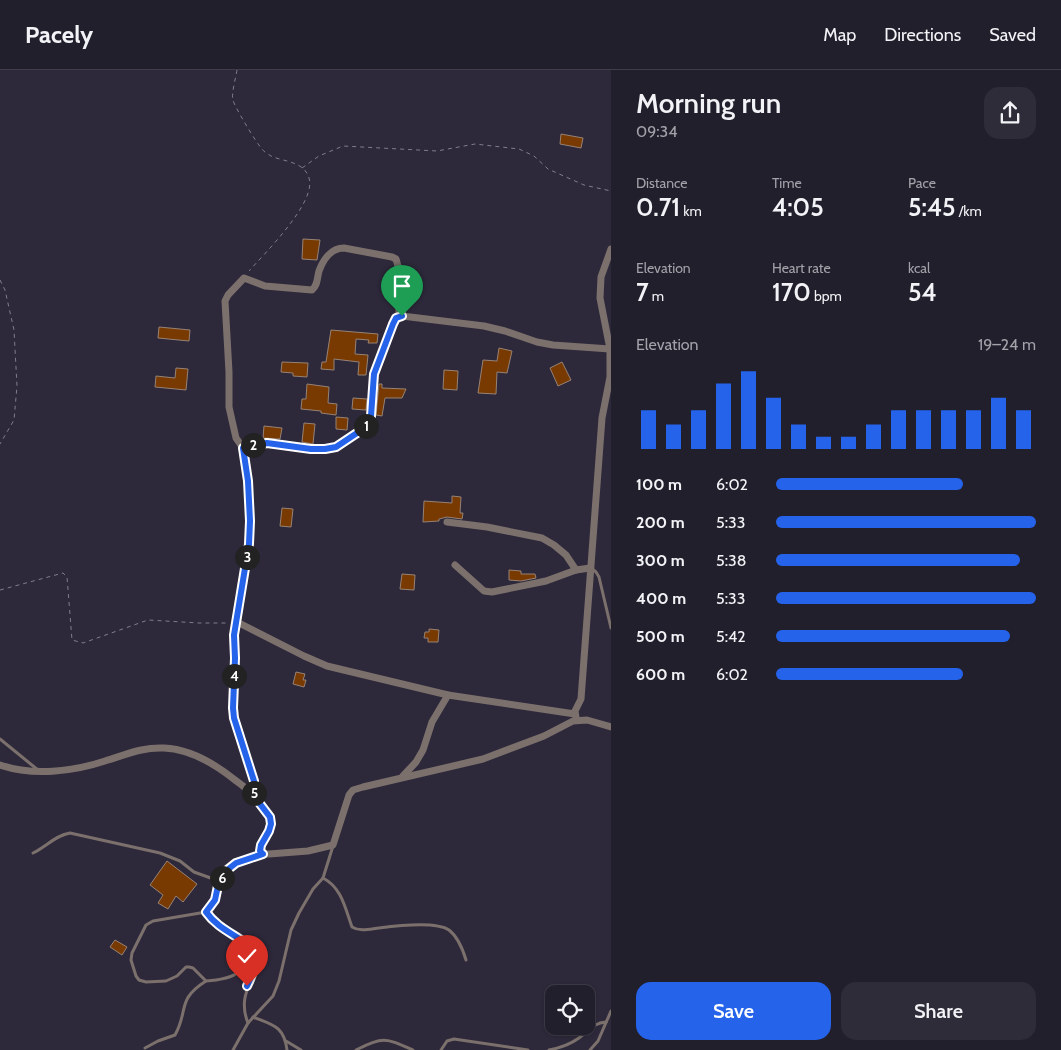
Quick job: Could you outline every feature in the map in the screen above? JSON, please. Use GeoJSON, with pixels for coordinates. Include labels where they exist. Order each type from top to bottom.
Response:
{"type":"FeatureCollection","features":[{"type":"Feature","properties":{"kind":"street"},"geometry":{"type":"LineString","coordinates":[[399,317],[398,266],[392,256],[337,248],[326,258],[319,270],[315,287],[312,290],[265,286],[244,278],[228,295],[226,301],[229,353],[229,407],[236,438],[243,448],[248,481],[250,521],[249,544],[241,586],[237,622],[327,666],[448,695],[576,717],[611,727]]}},
{"type":"Feature","properties":{"kind":"street"},"geometry":{"type":"LineString","coordinates":[[0,765],[39,771],[90,766],[143,749],[165,748],[184,751],[214,764],[254,796],[270,817],[269,831],[261,845],[260,851],[263,854],[308,851],[333,845],[349,795],[353,790],[402,776],[483,759],[544,736],[576,717],[581,699],[602,418],[610,377],[610,349],[600,298],[601,277],[611,249]]}},
{"type":"Feature","properties":{"kind":"street"},"geometry":{"type":"LineString","coordinates":[[243,448],[267,443],[325,449],[336,447],[360,431],[368,424],[371,416],[374,374],[393,324],[396,318],[399,317],[484,326],[553,345],[610,349]]}},
{"type":"Feature","properties":{"kind":"street"},"geometry":{"type":"LineString","coordinates":[[446,522],[487,527],[542,538],[554,544],[566,555],[576,570]]}},
{"type":"Feature","properties":{"kind":"street"},"geometry":{"type":"LineString","coordinates":[[455,565],[484,591],[492,592],[546,581],[576,570],[590,568]]}},
{"type":"Feature","properties":{"kind":"street"},"geometry":{"type":"LineString","coordinates":[[402,776],[416,762],[432,722],[448,695]]}},
{"type":"Feature","properties":{"kind":"lane"},"geometry":{"type":"LineString","coordinates":[[590,568],[599,577],[611,628]]}},
{"type":"Feature","properties":{"kind":"lane"},"geometry":{"type":"LineString","coordinates":[[0,738],[39,771]]}},
{"type":"Feature","properties":{"kind":"lane"},"geometry":{"type":"LineString","coordinates":[[33,853],[64,834],[70,833],[160,853],[180,861],[194,872],[219,881]]}},
{"type":"Feature","properties":{"kind":"lane"},"geometry":{"type":"LineString","coordinates":[[233,1050],[248,1023],[273,996],[279,981],[291,930],[313,889],[323,878],[333,845]]}},
{"type":"Feature","properties":{"kind":"lane"},"geometry":{"type":"LineString","coordinates":[[206,981],[193,968],[189,967],[186,967],[177,976],[166,981],[146,982],[139,980],[131,960],[132,953],[146,924],[153,921],[206,912],[215,900],[219,881],[226,871],[236,863],[263,854]]}},
{"type":"Feature","properties":{"kind":"lane"},"geometry":{"type":"LineString","coordinates":[[323,878],[331,882],[338,889],[352,927],[356,929],[369,929],[402,924],[439,926],[448,930],[456,939],[463,949],[466,960]]}},
{"type":"Feature","properties":{"kind":"lane"},"geometry":{"type":"LineString","coordinates":[[206,912],[212,920],[251,949],[255,956],[256,965],[244,995],[245,1015],[248,1023]]}},
{"type":"Feature","properties":{"kind":"lane"},"geometry":{"type":"LineString","coordinates":[[145,1048],[175,1035],[179,1028],[187,998],[192,991],[206,981],[222,980],[236,975],[245,963],[245,944]]}},
{"type":"Feature","properties":{"kind":"lane"},"geometry":{"type":"LineString","coordinates":[[590,1050],[598,1041],[611,1011]]}},
{"type":"Feature","properties":{"kind":"lane"},"geometry":{"type":"LineString","coordinates":[[253,1017],[276,1026],[282,1032],[287,1050]]}},
{"type":"Feature","properties":{"kind":"lane"},"geometry":{"type":"LineString","coordinates":[[549,1050],[562,1048],[581,1036],[593,1025],[606,1022]]}},
{"type":"Feature","properties":{"kind":"lane"},"geometry":{"type":"LineString","coordinates":[[356,1050],[380,1039],[394,1042],[413,1050]]}},
{"type":"Feature","properties":{"kind":"lane"},"geometry":{"type":"LineString","coordinates":[[441,1050],[447,1042],[454,1039],[528,1050]]}},
{"type":"Feature","properties":{"kind":"lane"},"geometry":{"type":"LineString","coordinates":[[286,1041],[301,1050]]}},
{"type":"Feature","properties":{"kind":"path"},"geometry":{"type":"LineString","coordinates":[[237,70],[232,100],[256,142],[263,151],[302,168],[309,177],[310,184],[308,194],[293,222],[244,278]]}},
{"type":"Feature","properties":{"kind":"path"},"geometry":{"type":"LineString","coordinates":[[302,168],[319,156],[343,146],[437,151],[475,144],[519,149],[534,156],[548,169],[584,185],[611,191]]}},
{"type":"Feature","properties":{"kind":"path"},"geometry":{"type":"LineString","coordinates":[[0,280],[5,290],[14,330],[17,386],[14,420],[0,444]]}},
{"type":"Feature","properties":{"kind":"path"},"geometry":{"type":"LineString","coordinates":[[0,590],[63,573],[68,576],[72,640],[78,643],[92,641],[148,620],[199,623],[237,622],[234,635],[233,708],[234,718],[254,781],[254,796]]}},
{"type":"Feature","properties":{"kind":"building"},"geometry":{"type":"Polygon","coordinates":[[[561,134],[583,138],[581,148],[560,144],[561,134]]]}},
{"type":"Feature","properties":{"kind":"building"},"geometry":{"type":"Polygon","coordinates":[[[303,239],[320,240],[317,260],[302,259],[303,239]]]}},
{"type":"Feature","properties":{"kind":"building"},"geometry":{"type":"Polygon","coordinates":[[[159,327],[190,330],[189,341],[158,338],[159,327]]]}},
{"type":"Feature","properties":{"kind":"building"},"geometry":{"type":"Polygon","coordinates":[[[331,330],[378,334],[377,343],[368,343],[369,340],[356,339],[355,354],[368,355],[366,375],[358,375],[359,362],[334,359],[334,370],[321,369],[322,362],[326,362],[331,330]]]}},
{"type":"Feature","properties":{"kind":"building"},"geometry":{"type":"Polygon","coordinates":[[[499,348],[512,351],[507,373],[497,372],[496,394],[478,393],[483,360],[497,361],[499,348]]]}},
{"type":"Feature","properties":{"kind":"building"},"geometry":{"type":"Polygon","coordinates":[[[282,362],[308,363],[307,377],[293,376],[293,373],[281,372],[282,362]]]}},
{"type":"Feature","properties":{"kind":"building"},"geometry":{"type":"Polygon","coordinates":[[[562,362],[571,380],[558,386],[550,368],[562,362]]]}},
{"type":"Feature","properties":{"kind":"building"},"geometry":{"type":"Polygon","coordinates":[[[176,368],[188,369],[186,390],[155,387],[156,376],[175,378],[176,368]]]}},
{"type":"Feature","properties":{"kind":"building"},"geometry":{"type":"Polygon","coordinates":[[[444,370],[458,371],[457,390],[443,389],[444,370]]]}},
{"type":"Feature","properties":{"kind":"building"},"geometry":{"type":"Polygon","coordinates":[[[307,384],[329,387],[328,403],[337,404],[336,415],[301,409],[302,399],[306,399],[307,384]]]}},
{"type":"Feature","properties":{"kind":"building"},"geometry":{"type":"Polygon","coordinates":[[[379,384],[382,384],[382,388],[406,389],[402,398],[385,398],[382,416],[376,415],[379,384]]]}},
{"type":"Feature","properties":{"kind":"building"},"geometry":{"type":"Polygon","coordinates":[[[353,398],[367,399],[366,410],[352,409],[353,398]]]}},
{"type":"Feature","properties":{"kind":"building"},"geometry":{"type":"Polygon","coordinates":[[[336,417],[348,418],[347,430],[336,429],[336,417]]]}},
{"type":"Feature","properties":{"kind":"building"},"geometry":{"type":"Polygon","coordinates":[[[304,423],[315,424],[313,444],[302,442],[304,423]]]}},
{"type":"Feature","properties":{"kind":"building"},"geometry":{"type":"Polygon","coordinates":[[[264,426],[282,428],[280,439],[263,438],[264,426]]]}},
{"type":"Feature","properties":{"kind":"building"},"geometry":{"type":"Polygon","coordinates":[[[452,496],[461,497],[460,513],[463,513],[462,519],[447,517],[439,519],[439,521],[423,522],[424,501],[452,503],[452,496]]]}},
{"type":"Feature","properties":{"kind":"building"},"geometry":{"type":"Polygon","coordinates":[[[282,508],[293,509],[291,527],[280,526],[282,508]]]}},
{"type":"Feature","properties":{"kind":"building"},"geometry":{"type":"Polygon","coordinates":[[[509,570],[521,571],[521,574],[535,574],[536,578],[521,581],[509,580],[509,570]]]}},
{"type":"Feature","properties":{"kind":"building"},"geometry":{"type":"Polygon","coordinates":[[[402,574],[415,575],[414,590],[400,589],[402,574]]]}},
{"type":"Feature","properties":{"kind":"building"},"geometry":{"type":"Polygon","coordinates":[[[429,629],[439,630],[438,642],[428,642],[428,638],[424,638],[425,632],[429,632],[429,629]]]}},
{"type":"Feature","properties":{"kind":"building"},"geometry":{"type":"Polygon","coordinates":[[[296,672],[305,674],[303,680],[306,680],[304,687],[293,684],[296,672]]]}},
{"type":"Feature","properties":{"kind":"building"},"geometry":{"type":"Polygon","coordinates":[[[167,861],[197,884],[183,902],[176,896],[168,909],[158,903],[163,895],[150,885],[167,861]]]}},
{"type":"Feature","properties":{"kind":"building"},"geometry":{"type":"Polygon","coordinates":[[[115,940],[127,947],[122,955],[110,947],[115,940]]]}},
{"type":"Feature","properties":{"kind":"route"},"geometry":{"type":"LineString","coordinates":[[247,986],[256,965],[255,956],[251,949],[212,920],[206,912],[215,900],[219,881],[226,871],[236,863],[263,854],[260,851],[261,845],[266,838],[271,824],[270,817],[254,796],[254,781],[241,735],[234,718],[233,708],[234,635],[249,544],[250,521],[248,481],[243,448],[267,443],[325,449],[336,447],[360,431],[368,424],[371,416],[374,374],[393,324],[396,318],[402,316]]}}]}
